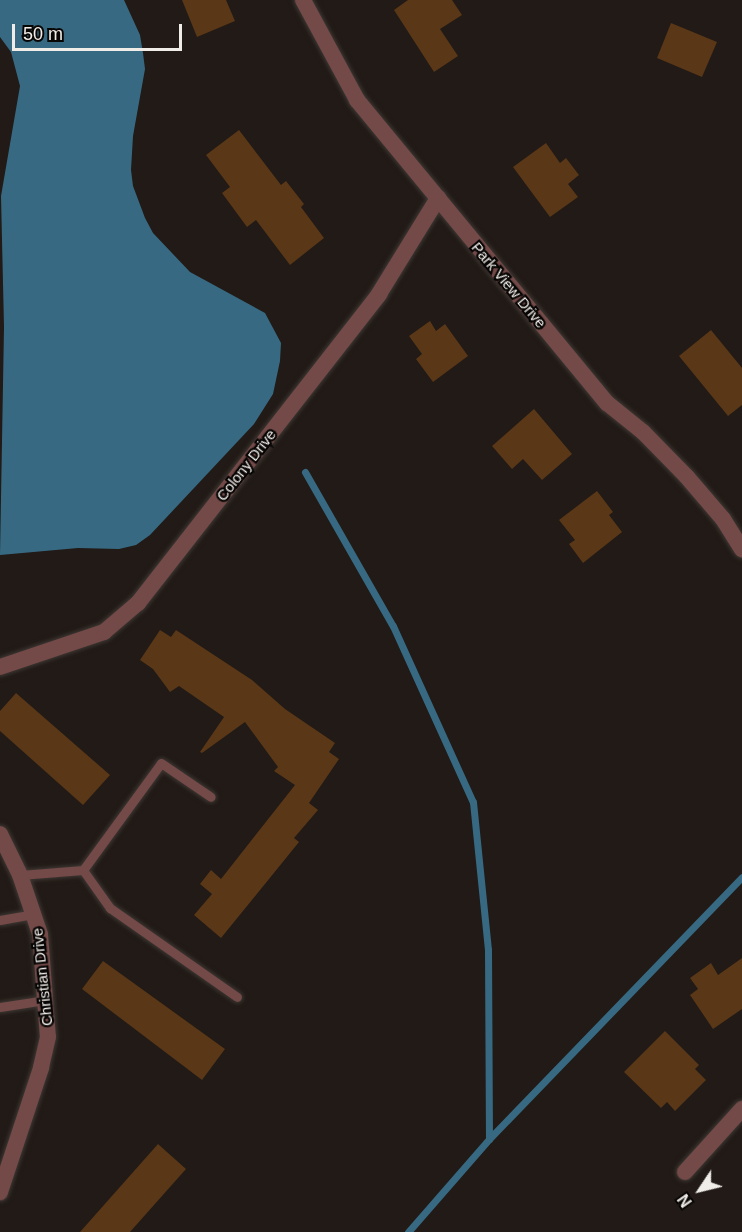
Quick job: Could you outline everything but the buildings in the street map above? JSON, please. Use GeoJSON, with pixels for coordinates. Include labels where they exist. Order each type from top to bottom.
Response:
{"type":"FeatureCollection","features":[{"type":"Feature","properties":{"kind":"street","name":"Park View Drive"},"geometry":{"type":"LineString","coordinates":[[303,0],[357,100],[607,403],[643,432],[687,477],[723,519],[742,549]]}},
{"type":"Feature","properties":{"kind":"street","name":"Colony Drive"},"geometry":{"type":"LineString","coordinates":[[0,667],[104,632],[138,603],[379,294],[438,198]]}},
{"type":"Feature","properties":{"kind":"street","name":"Christian Drive"},"geometry":{"type":"LineString","coordinates":[[0,834],[20,875],[40,934],[48,1037],[41,1068],[0,1192]]}},
{"type":"Feature","properties":{"kind":"street"},"geometry":{"type":"LineString","coordinates":[[685,1172],[742,1109]]}},
{"type":"Feature","properties":{"kind":"lane"},"geometry":{"type":"LineString","coordinates":[[20,875],[83,870],[162,763],[211,797]]}},
{"type":"Feature","properties":{"kind":"lane"},"geometry":{"type":"LineString","coordinates":[[83,870],[110,908],[237,997]]}},
{"type":"Feature","properties":{"kind":"lane"},"geometry":{"type":"LineString","coordinates":[[0,920],[34,914]]}},
{"type":"Feature","properties":{"kind":"lane"},"geometry":{"type":"LineString","coordinates":[[0,1007],[46,1000]]}},
{"type":"Feature","properties":{"kind":"water"},"geometry":{"type":"Polygon","coordinates":[[[0,0],[124,0],[140,35],[145,69],[133,136],[131,170],[133,186],[145,218],[153,233],[190,272],[265,313],[281,343],[280,361],[273,394],[254,424],[150,535],[136,545],[119,549],[78,548],[0,555],[4,327],[1,196],[20,86],[11,52],[0,37],[0,0]]]}},
{"type":"Feature","properties":{"kind":"waterway"},"geometry":{"type":"LineString","coordinates":[[305,472],[393,626],[473,802],[488,950],[489,1139]]}},
{"type":"Feature","properties":{"kind":"waterway"},"geometry":{"type":"LineString","coordinates":[[408,1232],[489,1139],[742,877]]}}]}
